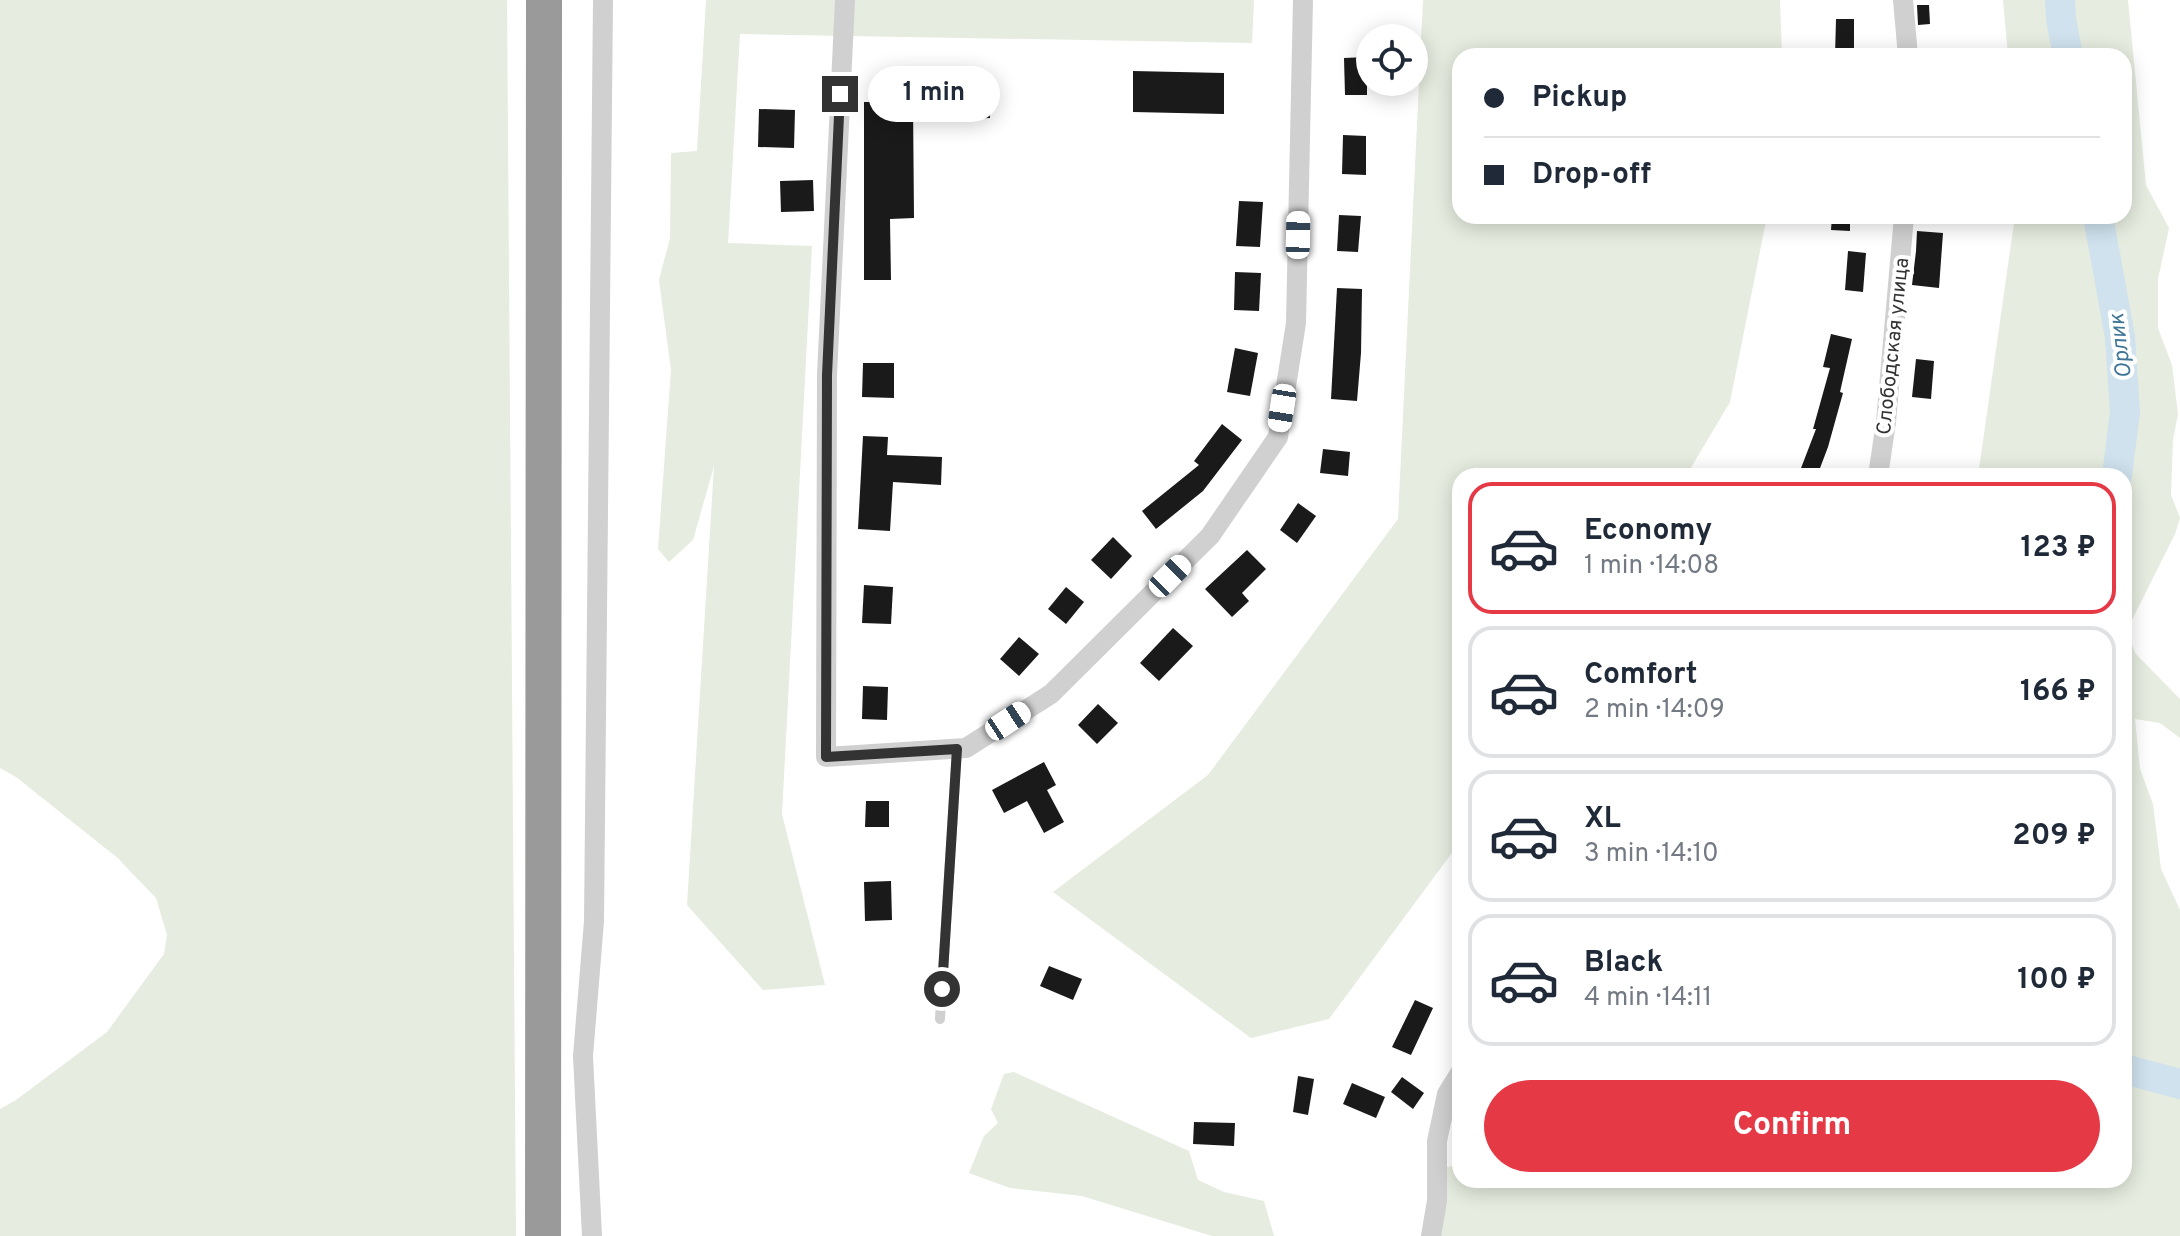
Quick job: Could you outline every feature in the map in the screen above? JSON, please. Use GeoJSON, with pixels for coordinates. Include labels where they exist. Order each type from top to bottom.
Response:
{"type":"FeatureCollection","features":[{"type":"Feature","properties":{"kind":"highway"},"geometry":{"type":"LineString","coordinates":[[543,1236],[544,0]]}},
{"type":"Feature","properties":{"kind":"street"},"geometry":{"type":"LineString","coordinates":[[592,1236],[583,1056],[594,921],[603,0]]}},
{"type":"Feature","properties":{"kind":"street"},"geometry":{"type":"LineString","coordinates":[[845,0],[827,375],[826,757],[966,748],[1051,694],[1210,536],[1278,437],[1296,323],[1303,0]]}},
{"type":"Feature","properties":{"kind":"street"},"geometry":{"type":"LineString","coordinates":[[1903,0],[1907,48]]}},
{"type":"Feature","properties":{"kind":"street","name":"Слободская улица"},"geometry":{"type":"LineString","coordinates":[[1879,468],[1903,224]]}},
{"type":"Feature","properties":{"kind":"street"},"geometry":{"type":"LineString","coordinates":[[1431,1236],[1437,1201],[1437,1141],[1447,1094],[1452,1086]]}},
{"type":"Feature","properties":{"kind":"lane"},"geometry":{"type":"LineString","coordinates":[[940,1019],[957,749]]}},
{"type":"Feature","properties":{"kind":"shaded area"},"geometry":{"type":"Polygon","coordinates":[[[0,0],[507,0],[516,1236],[0,1236],[0,1109],[107,1032],[164,954],[167,935],[156,898],[119,859],[16,777],[0,768],[0,0]]]}},
{"type":"Feature","properties":{"kind":"shaded area"},"geometry":{"type":"Polygon","coordinates":[[[706,0],[1254,0],[1252,43],[740,34],[728,243],[812,246],[782,814],[825,985],[763,990],[687,905],[714,466],[693,540],[669,562],[658,549],[671,370],[659,280],[670,238],[671,153],[697,151],[706,0]]]}},
{"type":"Feature","properties":{"kind":"shaded area"},"geometry":{"type":"Polygon","coordinates":[[[1423,0],[1780,0],[1782,48],[1452,48],[1452,224],[1765,224],[1730,402],[1691,468],[1452,468],[1452,853],[1329,1019],[1251,1038],[1053,892],[1208,775],[1398,519],[1418,96],[1428,96],[1428,24],[1422,24],[1423,0]]]}},
{"type":"Feature","properties":{"kind":"shaded area"},"geometry":{"type":"Polygon","coordinates":[[[2003,0],[2128,0],[2146,185],[2169,228],[2158,279],[2158,328],[2172,365],[2178,414],[2173,440],[2171,495],[2180,518],[2132,620],[2132,468],[1979,468],[2014,224],[2132,224],[2132,48],[2007,48],[2003,0]]]}},
{"type":"Feature","properties":{"kind":"shaded area"},"geometry":{"type":"Polygon","coordinates":[[[2132,644],[2135,653],[2180,699],[2180,738],[2160,723],[2135,719],[2140,769],[2153,804],[2161,869],[2180,910],[2180,1236],[1439,1236],[1443,1168],[1452,1166],[1452,1188],[2132,1188],[2132,644]]]}},
{"type":"Feature","properties":{"kind":"shaded area"},"geometry":{"type":"Polygon","coordinates":[[[1014,1072],[1189,1151],[1198,1180],[1224,1192],[1264,1201],[1274,1236],[1212,1236],[1082,1196],[1010,1188],[969,1173],[984,1136],[998,1123],[991,1109],[1004,1074],[1014,1072]]]}},
{"type":"Feature","properties":{"kind":"building"},"geometry":{"type":"Polygon","coordinates":[[[1917,5],[1929,5],[1930,24],[1918,25],[1917,5]]]}},
{"type":"Feature","properties":{"kind":"building"},"geometry":{"type":"Polygon","coordinates":[[[1836,19],[1854,19],[1854,48],[1835,48],[1836,19]]]}},
{"type":"Feature","properties":{"kind":"building"},"geometry":{"type":"Polygon","coordinates":[[[1356,57],[1356,95],[1345,95],[1344,58],[1356,57]]]}},
{"type":"Feature","properties":{"kind":"building"},"geometry":{"type":"Polygon","coordinates":[[[1133,71],[1224,73],[1224,114],[1133,112],[1133,71]]]}},
{"type":"Feature","properties":{"kind":"building"},"geometry":{"type":"Polygon","coordinates":[[[987,72],[990,118],[963,119],[960,73],[987,72]]]}},
{"type":"Feature","properties":{"kind":"building"},"geometry":{"type":"Polygon","coordinates":[[[864,102],[913,102],[914,218],[890,219],[891,280],[864,280],[864,102]]]}},
{"type":"Feature","properties":{"kind":"building"},"geometry":{"type":"Polygon","coordinates":[[[759,109],[795,110],[794,148],[758,147],[759,109]]]}},
{"type":"Feature","properties":{"kind":"building"},"geometry":{"type":"Polygon","coordinates":[[[1343,135],[1366,136],[1366,175],[1342,174],[1343,135]]]}},
{"type":"Feature","properties":{"kind":"building"},"geometry":{"type":"Polygon","coordinates":[[[813,180],[814,211],[781,212],[780,181],[813,180]]]}},
{"type":"Feature","properties":{"kind":"building"},"geometry":{"type":"Polygon","coordinates":[[[1239,201],[1263,202],[1260,247],[1236,246],[1239,201]]]}},
{"type":"Feature","properties":{"kind":"building"},"geometry":{"type":"Polygon","coordinates":[[[1339,215],[1361,216],[1358,252],[1337,251],[1339,215]]]}},
{"type":"Feature","properties":{"kind":"building"},"geometry":{"type":"Polygon","coordinates":[[[1831,224],[1850,224],[1850,231],[1831,230],[1831,224]]]}},
{"type":"Feature","properties":{"kind":"building"},"geometry":{"type":"Polygon","coordinates":[[[1917,231],[1943,233],[1939,288],[1912,285],[1917,231]]]}},
{"type":"Feature","properties":{"kind":"building"},"geometry":{"type":"Polygon","coordinates":[[[1848,251],[1866,253],[1863,292],[1845,290],[1848,251]]]}},
{"type":"Feature","properties":{"kind":"building"},"geometry":{"type":"Polygon","coordinates":[[[1235,272],[1261,273],[1259,311],[1234,310],[1235,272]]]}},
{"type":"Feature","properties":{"kind":"building"},"geometry":{"type":"Polygon","coordinates":[[[1337,288],[1362,289],[1357,401],[1331,399],[1337,288]]]}},
{"type":"Feature","properties":{"kind":"building"},"geometry":{"type":"Polygon","coordinates":[[[1831,334],[1852,339],[1840,392],[1843,393],[1820,468],[1801,468],[1816,429],[1813,429],[1830,368],[1823,367],[1831,334]]]}},
{"type":"Feature","properties":{"kind":"building"},"geometry":{"type":"Polygon","coordinates":[[[1235,348],[1258,353],[1250,396],[1227,392],[1235,348]]]}},
{"type":"Feature","properties":{"kind":"building"},"geometry":{"type":"Polygon","coordinates":[[[1916,359],[1934,361],[1931,399],[1912,397],[1916,359]]]}},
{"type":"Feature","properties":{"kind":"building"},"geometry":{"type":"Polygon","coordinates":[[[863,363],[894,363],[894,398],[862,397],[863,363]]]}},
{"type":"Feature","properties":{"kind":"building"},"geometry":{"type":"Polygon","coordinates":[[[1222,424],[1242,440],[1203,491],[1156,529],[1142,511],[1199,465],[1194,461],[1222,424]]]}},
{"type":"Feature","properties":{"kind":"building"},"geometry":{"type":"Polygon","coordinates":[[[863,436],[888,437],[887,455],[942,457],[941,485],[893,482],[890,531],[858,529],[863,436]]]}},
{"type":"Feature","properties":{"kind":"building"},"geometry":{"type":"Polygon","coordinates":[[[1323,449],[1350,452],[1348,476],[1320,473],[1323,449]]]}},
{"type":"Feature","properties":{"kind":"building"},"geometry":{"type":"Polygon","coordinates":[[[1298,503],[1316,516],[1297,543],[1280,530],[1298,503]]]}},
{"type":"Feature","properties":{"kind":"building"},"geometry":{"type":"Polygon","coordinates":[[[1113,537],[1132,556],[1111,579],[1091,560],[1113,537]]]}},
{"type":"Feature","properties":{"kind":"building"},"geometry":{"type":"Polygon","coordinates":[[[1247,550],[1266,569],[1242,593],[1249,601],[1232,617],[1205,589],[1247,550]]]}},
{"type":"Feature","properties":{"kind":"building"},"geometry":{"type":"Polygon","coordinates":[[[864,585],[893,587],[891,624],[862,623],[864,585]]]}},
{"type":"Feature","properties":{"kind":"building"},"geometry":{"type":"Polygon","coordinates":[[[1066,587],[1084,602],[1066,624],[1048,609],[1066,587]]]}},
{"type":"Feature","properties":{"kind":"building"},"geometry":{"type":"Polygon","coordinates":[[[1173,628],[1193,646],[1159,681],[1140,663],[1173,628]]]}},
{"type":"Feature","properties":{"kind":"building"},"geometry":{"type":"Polygon","coordinates":[[[1019,637],[1039,654],[1019,676],[1000,659],[1019,637]]]}},
{"type":"Feature","properties":{"kind":"building"},"geometry":{"type":"Polygon","coordinates":[[[863,686],[888,687],[887,720],[862,719],[863,686]]]}},
{"type":"Feature","properties":{"kind":"building"},"geometry":{"type":"Polygon","coordinates":[[[1098,704],[1118,723],[1097,744],[1078,725],[1098,704]]]}},
{"type":"Feature","properties":{"kind":"building"},"geometry":{"type":"Polygon","coordinates":[[[1044,762],[1056,785],[1047,790],[1064,822],[1044,833],[1027,801],[1004,813],[992,790],[1044,762]]]}},
{"type":"Feature","properties":{"kind":"building"},"geometry":{"type":"Polygon","coordinates":[[[866,801],[889,801],[889,827],[865,827],[866,801]]]}},
{"type":"Feature","properties":{"kind":"building"},"geometry":{"type":"Polygon","coordinates":[[[891,881],[892,920],[865,921],[864,882],[891,881]]]}},
{"type":"Feature","properties":{"kind":"building"},"geometry":{"type":"Polygon","coordinates":[[[1049,966],[1082,979],[1073,1000],[1040,986],[1049,966]]]}},
{"type":"Feature","properties":{"kind":"building"},"geometry":{"type":"Polygon","coordinates":[[[1415,1000],[1433,1008],[1411,1055],[1392,1047],[1415,1000]]]}},
{"type":"Feature","properties":{"kind":"building"},"geometry":{"type":"Polygon","coordinates":[[[1298,1076],[1314,1079],[1308,1115],[1293,1112],[1298,1076]]]}},
{"type":"Feature","properties":{"kind":"building"},"geometry":{"type":"Polygon","coordinates":[[[1402,1077],[1424,1093],[1413,1109],[1391,1092],[1402,1077]]]}},
{"type":"Feature","properties":{"kind":"building"},"geometry":{"type":"Polygon","coordinates":[[[1352,1083],[1385,1097],[1376,1118],[1343,1104],[1352,1083]]]}},
{"type":"Feature","properties":{"kind":"building"},"geometry":{"type":"Polygon","coordinates":[[[1194,1122],[1235,1123],[1234,1146],[1193,1144],[1194,1122]]]}},
{"type":"Feature","properties":{"kind":"waterway","name":"Орлик"},"geometry":{"type":"LineString","coordinates":[[2060,0],[2066,48]]}},
{"type":"Feature","properties":{"kind":"waterway","name":"Орлик"},"geometry":{"type":"LineString","coordinates":[[2099,224],[2120,337],[2125,412],[2118,468]]}},
{"type":"Feature","properties":{"kind":"waterway","name":"Орлик"},"geometry":{"type":"LineString","coordinates":[[2132,1071],[2180,1084]]}},
{"type":"Feature","properties":{"kind":"route"},"geometry":{"type":"LineString","coordinates":[[840,94],[827,375],[826,757],[957,749],[942,989]]}}]}
